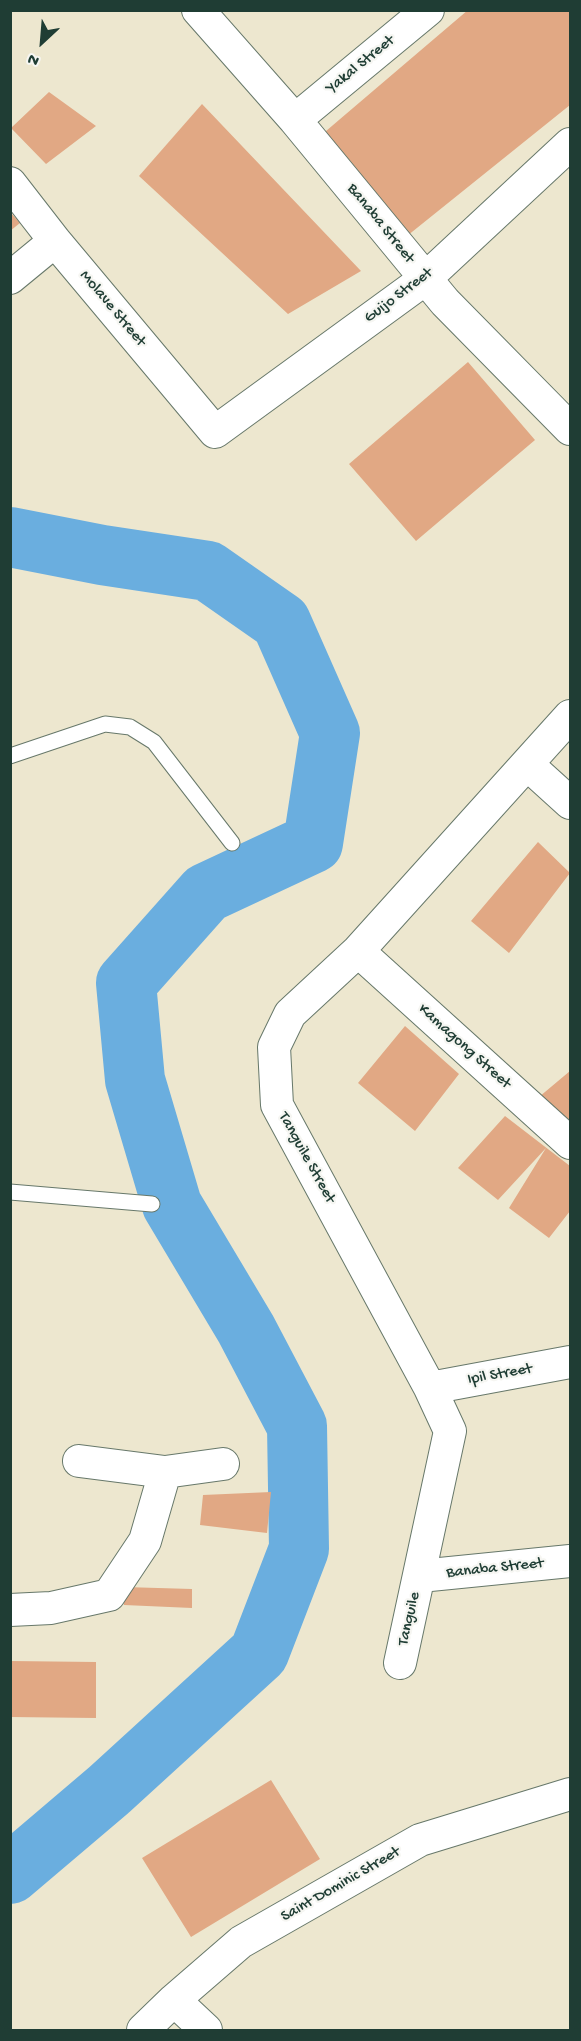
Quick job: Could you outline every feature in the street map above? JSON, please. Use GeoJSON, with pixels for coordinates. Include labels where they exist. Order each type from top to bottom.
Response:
{"type":"FeatureCollection","features":[{"type":"Feature","properties":{"kind":"street","name":"Banaba Street"},"geometry":{"type":"LineString","coordinates":[[198,10],[295,120],[445,302],[570,429]]}},
{"type":"Feature","properties":{"kind":"street","name":"Yakal Street"},"geometry":{"type":"LineString","coordinates":[[295,120],[428,10]]}},
{"type":"Feature","properties":{"kind":"street","name":"Guijo Street"},"geometry":{"type":"LineString","coordinates":[[215,432],[425,279],[570,144]]}},
{"type":"Feature","properties":{"kind":"street","name":"Molave Street"},"geometry":{"type":"LineString","coordinates":[[10,183],[56,242],[215,432]]}},
{"type":"Feature","properties":{"kind":"street"},"geometry":{"type":"LineString","coordinates":[[10,278],[56,242]]}},
{"type":"Feature","properties":{"kind":"street","name":"Tanguile Street"},"geometry":{"type":"LineString","coordinates":[[420,1576],[450,1431],[430,1388],[277,1105],[274,1047],[290,1014],[358,951],[570,716]]}},
{"type":"Feature","properties":{"kind":"street"},"geometry":{"type":"LineString","coordinates":[[527,764],[570,803]]}},
{"type":"Feature","properties":{"kind":"street","name":"Kamagong Street"},"geometry":{"type":"LineString","coordinates":[[358,951],[570,1143]]}},
{"type":"Feature","properties":{"kind":"street","name":"Ipil Street"},"geometry":{"type":"LineString","coordinates":[[430,1388],[570,1362]]}},
{"type":"Feature","properties":{"kind":"street"},"geometry":{"type":"LineString","coordinates":[[79,1461],[165,1472],[224,1464]]}},
{"type":"Feature","properties":{"kind":"street"},"geometry":{"type":"LineString","coordinates":[[10,1610],[51,1608],[109,1595],[145,1540],[165,1472]]}},
{"type":"Feature","properties":{"kind":"street","name":"Banaba Street"},"geometry":{"type":"LineString","coordinates":[[420,1576],[570,1562]]}},
{"type":"Feature","properties":{"kind":"street","name":"Tanguile"},"geometry":{"type":"LineString","coordinates":[[400,1662],[420,1576]]}},
{"type":"Feature","properties":{"kind":"street","name":"Saint Dominic Street"},"geometry":{"type":"LineString","coordinates":[[143,2031],[174,2000],[241,1942],[420,1840],[570,1794]]}},
{"type":"Feature","properties":{"kind":"street"},"geometry":{"type":"LineString","coordinates":[[174,2000],[206,2031]]}},
{"type":"Feature","properties":{"kind":"lane"},"geometry":{"type":"LineString","coordinates":[[10,756],[105,724],[130,727],[154,742],[232,843]]}},
{"type":"Feature","properties":{"kind":"lane"},"geometry":{"type":"LineString","coordinates":[[10,1192],[152,1204]]}},
{"type":"Feature","properties":{"kind":"building"},"geometry":{"type":"Polygon","coordinates":[[[468,10],[570,10],[570,105],[402,240],[319,137],[468,10]]]}},
{"type":"Feature","properties":{"kind":"building"},"geometry":{"type":"Polygon","coordinates":[[[49,92],[96,126],[46,164],[11,128],[49,92]]]}},
{"type":"Feature","properties":{"kind":"building"},"geometry":{"type":"Polygon","coordinates":[[[202,104],[361,271],[288,314],[139,176],[202,104]]]}},
{"type":"Feature","properties":{"kind":"building"},"geometry":{"type":"Polygon","coordinates":[[[10,212],[20,223],[10,231],[10,212]]]}},
{"type":"Feature","properties":{"kind":"building"},"geometry":{"type":"Polygon","coordinates":[[[468,362],[535,440],[416,541],[349,464],[468,362]]]}},
{"type":"Feature","properties":{"kind":"building"},"geometry":{"type":"Polygon","coordinates":[[[538,842],[570,873],[509,953],[471,921],[538,842]]]}},
{"type":"Feature","properties":{"kind":"building"},"geometry":{"type":"Polygon","coordinates":[[[405,1026],[459,1074],[415,1131],[358,1083],[405,1026]]]}},
{"type":"Feature","properties":{"kind":"building"},"geometry":{"type":"Polygon","coordinates":[[[570,1071],[570,1125],[539,1097],[570,1071]]]}},
{"type":"Feature","properties":{"kind":"building"},"geometry":{"type":"Polygon","coordinates":[[[505,1116],[570,1166],[570,1211],[549,1238],[509,1208],[546,1148],[498,1200],[458,1168],[505,1116]]]}},
{"type":"Feature","properties":{"kind":"building"},"geometry":{"type":"Polygon","coordinates":[[[271,1492],[267,1533],[200,1525],[203,1495],[271,1492]]]}},
{"type":"Feature","properties":{"kind":"building"},"geometry":{"type":"Polygon","coordinates":[[[124,1587],[192,1589],[192,1608],[124,1605],[124,1587]]]}},
{"type":"Feature","properties":{"kind":"building"},"geometry":{"type":"Polygon","coordinates":[[[10,1661],[96,1662],[96,1718],[10,1717],[10,1661]]]}},
{"type":"Feature","properties":{"kind":"building"},"geometry":{"type":"Polygon","coordinates":[[[271,1780],[320,1859],[191,1937],[142,1858],[271,1780]]]}},
{"type":"Feature","properties":{"kind":"waterway"},"geometry":{"type":"LineString","coordinates":[[10,537],[102,555],[208,571],[281,622],[330,733],[313,843],[206,893],[126,983],[135,1080],[172,1205],[246,1329],[297,1426],[299,1549],[259,1653],[109,1790],[10,1874]]}}]}
